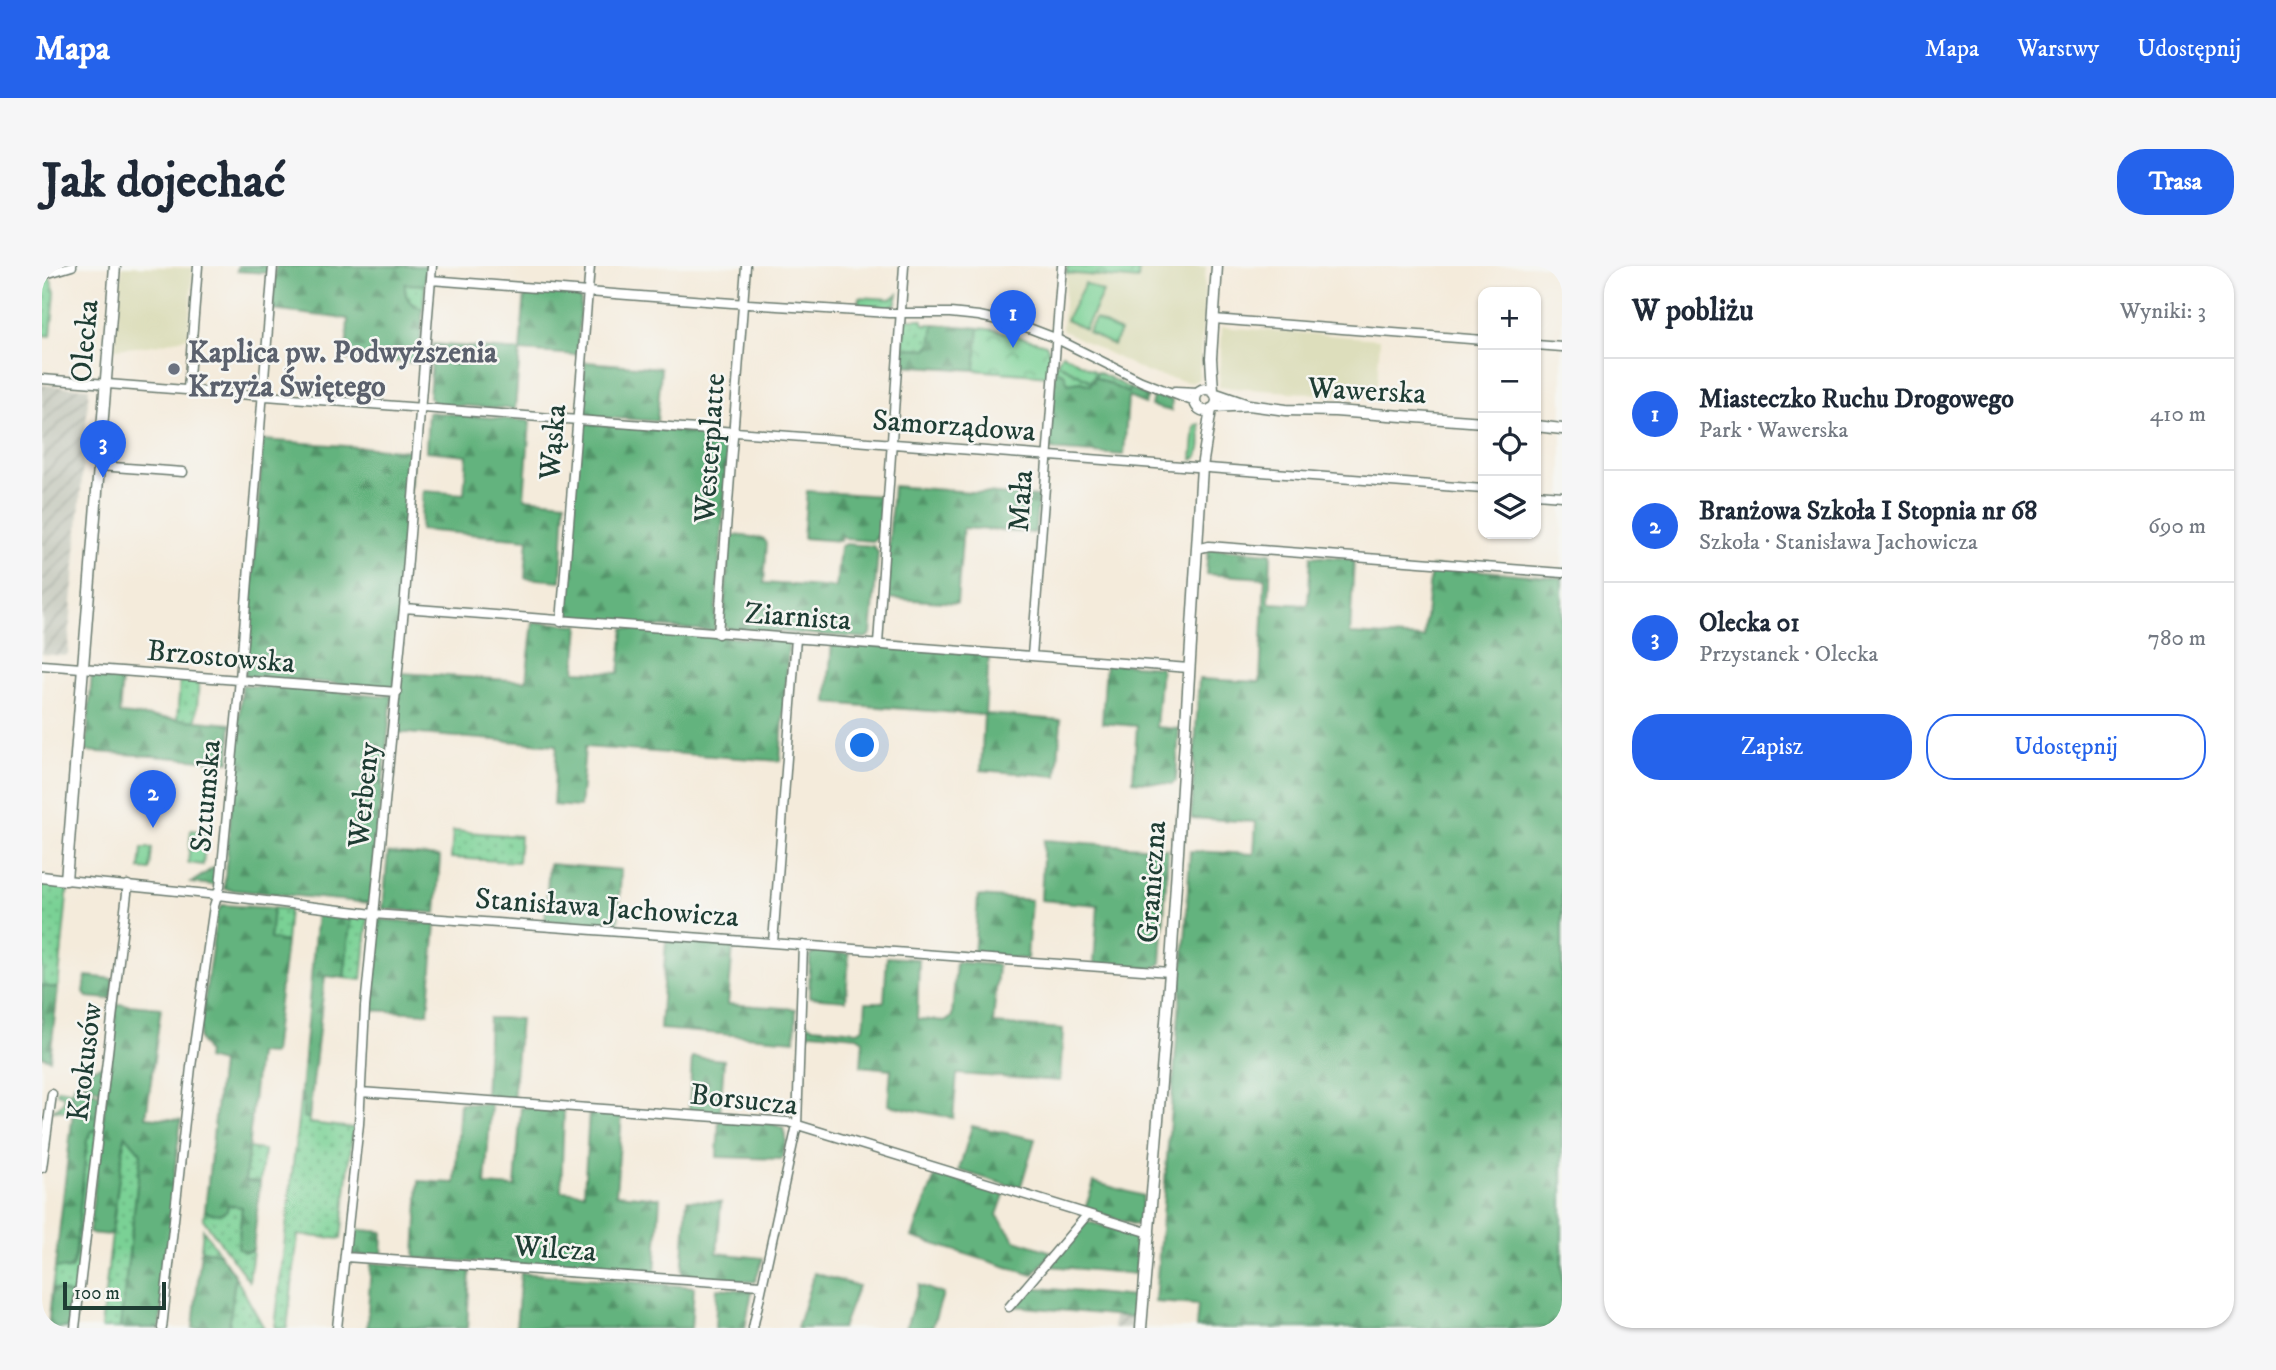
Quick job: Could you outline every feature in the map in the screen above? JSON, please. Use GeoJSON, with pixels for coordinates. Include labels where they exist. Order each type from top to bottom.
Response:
{"type":"FeatureCollection","features":[{"type":"Feature","properties":{"kind":"street"},"geometry":{"type":"LineString","coordinates":[[42,275],[72,266]]}},
{"type":"Feature","properties":{"kind":"street","name":"Olecka"},"geometry":{"type":"LineString","coordinates":[[66,880],[115,266]]}},
{"type":"Feature","properties":{"kind":"street"},"geometry":{"type":"LineString","coordinates":[[188,389],[198,266]]}},
{"type":"Feature","properties":{"kind":"street","name":"Sztumska"},"geometry":{"type":"LineString","coordinates":[[162,1328],[191,1067],[214,906],[218,895],[240,679],[273,266]]}},
{"type":"Feature","properties":{"kind":"street","name":"Werbeny"},"geometry":{"type":"LineString","coordinates":[[337,1328],[359,1124],[373,914],[397,692],[432,266]]}},
{"type":"Feature","properties":{"kind":"street","name":"Wąska"},"geometry":{"type":"LineString","coordinates":[[561,622],[590,266]]}},
{"type":"Feature","properties":{"kind":"street","name":"Westerplatte"},"geometry":{"type":"LineString","coordinates":[[718,634],[746,266]]}},
{"type":"Feature","properties":{"kind":"street"},"geometry":{"type":"LineString","coordinates":[[878,644],[904,266]]}},
{"type":"Feature","properties":{"kind":"street","name":"Mała"},"geometry":{"type":"LineString","coordinates":[[1032,656],[1062,266]]}},
{"type":"Feature","properties":{"kind":"street","name":"Graniczna"},"geometry":{"type":"LineString","coordinates":[[1141,1328],[1170,972],[1206,399],[1217,266]]}},
{"type":"Feature","properties":{"kind":"street","name":"Wawerska"},"geometry":{"type":"LineString","coordinates":[[431,280],[743,303],[979,316],[1021,325],[1055,338],[1141,381],[1206,399],[1286,410],[1478,422]]}},
{"type":"Feature","properties":{"kind":"street"},"geometry":{"type":"LineString","coordinates":[[1214,319],[1478,340]]}},
{"type":"Feature","properties":{"kind":"street"},"geometry":{"type":"LineString","coordinates":[[1541,345],[1562,347]]}},
{"type":"Feature","properties":{"kind":"street","name":"Samorządowa"},"geometry":{"type":"LineString","coordinates":[[42,379],[1478,489]]}},
{"type":"Feature","properties":{"kind":"street"},"geometry":{"type":"LineString","coordinates":[[1541,427],[1562,429]]}},
{"type":"Feature","properties":{"kind":"street"},"geometry":{"type":"LineString","coordinates":[[99,466],[183,472]]}},
{"type":"Feature","properties":{"kind":"street"},"geometry":{"type":"LineString","coordinates":[[1541,494],[1562,496]]}},
{"type":"Feature","properties":{"kind":"street"},"geometry":{"type":"LineString","coordinates":[[1197,549],[1209,546],[1562,573]]}},
{"type":"Feature","properties":{"kind":"street","name":"Ziarnista"},"geometry":{"type":"LineString","coordinates":[[404,608],[1189,668]]}},
{"type":"Feature","properties":{"kind":"street"},"geometry":{"type":"LineString","coordinates":[[773,943],[796,639]]}},
{"type":"Feature","properties":{"kind":"street","name":"Brzostowska"},"geometry":{"type":"LineString","coordinates":[[42,665],[397,692]]}},
{"type":"Feature","properties":{"kind":"street","name":"Stanisława Jachowicza"},"geometry":{"type":"LineString","coordinates":[[42,877],[373,914],[1170,972]]}},
{"type":"Feature","properties":{"kind":"street","name":"Krokusów"},"geometry":{"type":"LineString","coordinates":[[75,1328],[128,886]]}},
{"type":"Feature","properties":{"kind":"street"},"geometry":{"type":"LineString","coordinates":[[753,1328],[797,1125],[803,945]]}},
{"type":"Feature","properties":{"kind":"street","name":"Borsucza"},"geometry":{"type":"LineString","coordinates":[[360,1092],[788,1122],[1150,1233]]}},
{"type":"Feature","properties":{"kind":"street"},"geometry":{"type":"LineString","coordinates":[[42,1168],[52,1094]]}},
{"type":"Feature","properties":{"kind":"street"},"geometry":{"type":"LineString","coordinates":[[1009,1307],[1087,1215]]}},
{"type":"Feature","properties":{"kind":"street","name":"Wilcza"},"geometry":{"type":"LineString","coordinates":[[345,1256],[761,1285]]}},
{"type":"Feature","properties":{"kind":"shaded area"},"geometry":{"type":"Polygon","coordinates":[[[124,266],[193,268],[188,337],[155,345],[115,349],[124,266]]]}},
{"type":"Feature","properties":{"kind":"shaded area"},"geometry":{"type":"Polygon","coordinates":[[[1067,266],[1206,266],[1199,379],[1192,383],[1148,373],[1062,330],[1067,266]]]}},
{"type":"Feature","properties":{"kind":"shaded area"},"geometry":{"type":"Polygon","coordinates":[[[1222,327],[1380,339],[1376,398],[1219,387],[1222,327]]]}},
{"type":"Feature","properties":{"kind":"shaded area"},"geometry":{"type":"Polygon","coordinates":[[[42,385],[89,388],[68,654],[65,656],[42,654],[42,385]]]}},
{"type":"Feature","properties":{"kind":"shaded area"},"geometry":{"type":"Polygon","coordinates":[[[1114,1315],[1133,1317],[1132,1328],[1113,1328],[1114,1315]]]}},
{"type":"Feature","properties":{"kind":"green space"},"geometry":{"type":"Polygon","coordinates":[[[238,266],[269,266],[268,273],[237,271],[238,266]]]}},
{"type":"Feature","properties":{"kind":"green space"},"geometry":{"type":"Polygon","coordinates":[[[276,266],[426,266],[425,285],[405,284],[409,300],[423,309],[419,363],[346,359],[348,319],[272,310],[276,266]]]}},
{"type":"Feature","properties":{"kind":"green space"},"geometry":{"type":"Polygon","coordinates":[[[1067,266],[1139,266],[1138,280],[1066,273],[1067,266]]]}},
{"type":"Feature","properties":{"kind":"green space"},"geometry":{"type":"Polygon","coordinates":[[[49,275],[55,292],[51,336],[42,335],[42,277],[49,275]]]}},
{"type":"Feature","properties":{"kind":"green space"},"geometry":{"type":"Polygon","coordinates":[[[405,283],[425,285],[423,309],[409,300],[405,283]]]}},
{"type":"Feature","properties":{"kind":"green space"},"geometry":{"type":"Polygon","coordinates":[[[1085,283],[1103,292],[1085,329],[1066,320],[1085,283]]]}},
{"type":"Feature","properties":{"kind":"green space"},"geometry":{"type":"Polygon","coordinates":[[[525,292],[577,295],[581,301],[577,355],[520,351],[525,292]]]}},
{"type":"Feature","properties":{"kind":"green space"},"geometry":{"type":"Polygon","coordinates":[[[898,294],[896,303],[891,307],[859,305],[859,297],[891,299],[898,294]]]}},
{"type":"Feature","properties":{"kind":"green space"},"geometry":{"type":"Polygon","coordinates":[[[905,319],[922,319],[924,324],[934,324],[933,340],[927,349],[906,348],[902,351],[905,319]]]}},
{"type":"Feature","properties":{"kind":"green space"},"geometry":{"type":"Polygon","coordinates":[[[1095,319],[1120,332],[1113,345],[1088,332],[1095,319]]]}},
{"type":"Feature","properties":{"kind":"green space"},"geometry":{"type":"Polygon","coordinates":[[[934,324],[979,328],[975,370],[900,365],[902,351],[906,348],[927,349],[931,345],[934,324]]]}},
{"type":"Feature","properties":{"kind":"green space"},"geometry":{"type":"Polygon","coordinates":[[[979,328],[1046,344],[1050,353],[1048,376],[975,370],[979,328]]]}},
{"type":"Feature","properties":{"kind":"green space"},"geometry":{"type":"Polygon","coordinates":[[[433,344],[520,351],[515,409],[435,404],[429,397],[433,344]]]}},
{"type":"Feature","properties":{"kind":"green space"},"geometry":{"type":"Polygon","coordinates":[[[1062,353],[1096,372],[1091,381],[1057,363],[1062,353]]]}},
{"type":"Feature","properties":{"kind":"green space"},"geometry":{"type":"Polygon","coordinates":[[[585,362],[661,368],[657,421],[581,416],[585,362]]]}},
{"type":"Feature","properties":{"kind":"green space"},"geometry":{"type":"Polygon","coordinates":[[[1057,363],[1092,382],[1091,385],[1081,382],[1068,384],[1055,370],[1057,363]]]}},
{"type":"Feature","properties":{"kind":"green space"},"geometry":{"type":"Polygon","coordinates":[[[1055,370],[1064,373],[1068,384],[1081,382],[1090,385],[1095,377],[1128,393],[1129,388],[1148,396],[1145,404],[1128,397],[1124,455],[1049,450],[1055,370]]]}},
{"type":"Feature","properties":{"kind":"green space"},"geometry":{"type":"Polygon","coordinates":[[[1098,372],[1129,388],[1129,393],[1095,377],[1098,372]]]}},
{"type":"Feature","properties":{"kind":"green space"},"geometry":{"type":"Polygon","coordinates":[[[1153,396],[1172,400],[1171,411],[1151,406],[1153,396]]]}},
{"type":"Feature","properties":{"kind":"green space"},"geometry":{"type":"Polygon","coordinates":[[[428,412],[530,421],[524,498],[565,502],[561,581],[525,578],[528,539],[420,530],[423,491],[464,494],[467,455],[426,451],[428,412]]]}},
{"type":"Feature","properties":{"kind":"green space"},"geometry":{"type":"Polygon","coordinates":[[[580,423],[722,435],[729,444],[714,631],[564,619],[580,423]]]}},
{"type":"Feature","properties":{"kind":"green space"},"geometry":{"type":"Polygon","coordinates":[[[1200,424],[1200,450],[1192,460],[1195,425],[1200,424]]]}},
{"type":"Feature","properties":{"kind":"green space"},"geometry":{"type":"Polygon","coordinates":[[[263,440],[413,451],[394,688],[245,676],[263,440]]]}},
{"type":"Feature","properties":{"kind":"green space"},"geometry":{"type":"Polygon","coordinates":[[[893,486],[1038,497],[1035,533],[963,528],[957,603],[885,598],[893,486]]]}},
{"type":"Feature","properties":{"kind":"green space"},"geometry":{"type":"Polygon","coordinates":[[[807,491],[882,496],[879,537],[873,541],[846,539],[841,535],[840,541],[803,538],[807,491]]]}},
{"type":"Feature","properties":{"kind":"green space"},"geometry":{"type":"Polygon","coordinates":[[[733,535],[762,538],[767,543],[764,583],[836,588],[840,547],[845,544],[873,546],[878,552],[871,634],[866,638],[727,628],[723,623],[730,538],[733,535]]]}},
{"type":"Feature","properties":{"kind":"green space"},"geometry":{"type":"Polygon","coordinates":[[[1208,548],[1271,553],[1269,603],[1308,605],[1311,556],[1354,559],[1350,634],[1424,638],[1431,566],[1562,578],[1562,1328],[1196,1328],[1198,1305],[1155,1302],[1190,851],[1254,854],[1256,822],[1191,818],[1199,679],[1260,682],[1265,578],[1206,574],[1208,548]]]}},
{"type":"Feature","properties":{"kind":"green space"},"geometry":{"type":"Polygon","coordinates":[[[533,622],[579,625],[575,671],[619,673],[624,628],[789,640],[780,761],[585,747],[580,807],[553,805],[557,745],[395,732],[402,673],[526,681],[533,622]]]}},
{"type":"Feature","properties":{"kind":"green space"},"geometry":{"type":"Polygon","coordinates":[[[832,643],[989,654],[985,714],[1061,720],[1057,776],[981,770],[984,715],[827,703],[832,643]]]}},
{"type":"Feature","properties":{"kind":"green space"},"geometry":{"type":"Polygon","coordinates":[[[1106,663],[1161,667],[1156,727],[1179,729],[1176,781],[1172,784],[1133,781],[1137,726],[1102,723],[1106,663]]]}},
{"type":"Feature","properties":{"kind":"green space"},"geometry":{"type":"Polygon","coordinates":[[[92,672],[128,675],[122,678],[119,714],[231,724],[229,762],[86,751],[92,672]]]}},
{"type":"Feature","properties":{"kind":"green space"},"geometry":{"type":"Polygon","coordinates":[[[180,678],[199,679],[196,721],[177,720],[180,678]]]}},
{"type":"Feature","properties":{"kind":"green space"},"geometry":{"type":"Polygon","coordinates":[[[242,685],[392,696],[370,903],[224,889],[242,685]]]}},
{"type":"Feature","properties":{"kind":"green space"},"geometry":{"type":"Polygon","coordinates":[[[191,830],[206,832],[203,865],[188,863],[191,830]]]}},
{"type":"Feature","properties":{"kind":"green space"},"geometry":{"type":"Polygon","coordinates":[[[453,831],[520,836],[518,862],[451,858],[453,831]]]}},
{"type":"Feature","properties":{"kind":"green space"},"geometry":{"type":"Polygon","coordinates":[[[1044,840],[1168,849],[1161,963],[1154,969],[1094,964],[1098,905],[1041,900],[1044,840]]]}},
{"type":"Feature","properties":{"kind":"green space"},"geometry":{"type":"Polygon","coordinates":[[[142,848],[152,848],[150,870],[140,869],[142,848]]]}},
{"type":"Feature","properties":{"kind":"green space"},"geometry":{"type":"Polygon","coordinates":[[[388,853],[440,857],[436,913],[383,909],[388,853]]]}},
{"type":"Feature","properties":{"kind":"green space"},"geometry":{"type":"Polygon","coordinates":[[[549,864],[621,870],[618,927],[545,921],[549,864]]]}},
{"type":"Feature","properties":{"kind":"green space"},"geometry":{"type":"Polygon","coordinates":[[[216,866],[215,885],[191,883],[216,866]]]}},
{"type":"Feature","properties":{"kind":"green space"},"geometry":{"type":"Polygon","coordinates":[[[42,883],[68,886],[58,988],[42,986],[42,883]]]}},
{"type":"Feature","properties":{"kind":"green space"},"geometry":{"type":"Polygon","coordinates":[[[978,896],[1031,900],[1027,959],[974,956],[978,896]]]}},
{"type":"Feature","properties":{"kind":"green space"},"geometry":{"type":"Polygon","coordinates":[[[222,905],[273,908],[270,939],[286,942],[273,1054],[258,1053],[245,1181],[260,1182],[253,1250],[243,1252],[238,1247],[242,1207],[228,1205],[225,1212],[219,1214],[205,1210],[221,1063],[206,1059],[207,1053],[199,1038],[217,913],[222,905]]]}},
{"type":"Feature","properties":{"kind":"green space"},"geometry":{"type":"Polygon","coordinates":[[[273,908],[289,909],[286,942],[270,940],[273,908]]]}},
{"type":"Feature","properties":{"kind":"green space"},"geometry":{"type":"Polygon","coordinates":[[[317,911],[351,915],[344,978],[325,976],[309,1118],[303,1117],[304,1102],[300,1102],[317,911]]]}},
{"type":"Feature","properties":{"kind":"green space"},"geometry":{"type":"Polygon","coordinates":[[[351,915],[368,917],[362,980],[344,978],[351,915]]]}},
{"type":"Feature","properties":{"kind":"green space"},"geometry":{"type":"Polygon","coordinates":[[[375,919],[436,924],[428,1013],[368,1010],[375,919]]]}},
{"type":"Feature","properties":{"kind":"green space"},"geometry":{"type":"Polygon","coordinates":[[[666,941],[733,946],[728,1004],[796,1009],[795,1040],[660,1029],[666,941]]]}},
{"type":"Feature","properties":{"kind":"green space"},"geometry":{"type":"Polygon","coordinates":[[[816,951],[849,954],[846,1000],[809,997],[810,956],[816,951]]]}},
{"type":"Feature","properties":{"kind":"green space"},"geometry":{"type":"Polygon","coordinates":[[[887,957],[919,959],[917,1019],[947,1021],[952,1016],[956,962],[998,965],[993,1024],[1063,1029],[1060,1081],[957,1074],[953,1118],[888,1105],[891,1069],[861,1066],[863,1040],[857,1036],[812,1032],[807,1036],[807,1023],[813,1027],[858,1031],[864,1027],[866,1002],[884,1002],[887,957]]]}},
{"type":"Feature","properties":{"kind":"green space"},"geometry":{"type":"Polygon","coordinates":[[[86,976],[113,979],[112,996],[109,999],[87,997],[84,993],[86,976]]]}},
{"type":"Feature","properties":{"kind":"green space"},"geometry":{"type":"Polygon","coordinates":[[[42,986],[58,988],[50,1059],[42,1056],[42,986]]]}},
{"type":"Feature","properties":{"kind":"green space"},"geometry":{"type":"Polygon","coordinates":[[[117,1004],[161,1008],[146,1117],[181,1120],[160,1328],[120,1328],[141,1153],[125,1134],[111,1235],[89,1233],[117,1004]]]}},
{"type":"Feature","properties":{"kind":"green space"},"geometry":{"type":"Polygon","coordinates":[[[489,1018],[520,1019],[513,1100],[485,1098],[489,1018]]]}},
{"type":"Feature","properties":{"kind":"green space"},"geometry":{"type":"Polygon","coordinates":[[[692,1057],[724,1060],[720,1113],[689,1109],[692,1057]]]}},
{"type":"Feature","properties":{"kind":"green space"},"geometry":{"type":"Polygon","coordinates":[[[104,1065],[101,1091],[84,1082],[82,1075],[90,1069],[104,1065]]]}},
{"type":"Feature","properties":{"kind":"green space"},"geometry":{"type":"Polygon","coordinates":[[[75,1083],[86,1086],[101,1096],[97,1130],[92,1131],[87,1140],[75,1257],[71,1269],[55,1268],[73,1112],[67,1111],[75,1083]]]}},
{"type":"Feature","properties":{"kind":"green space"},"geometry":{"type":"Polygon","coordinates":[[[57,1089],[72,1091],[67,1111],[52,1110],[64,1101],[63,1095],[57,1093],[57,1089]]]}},
{"type":"Feature","properties":{"kind":"green space"},"geometry":{"type":"Polygon","coordinates":[[[300,1102],[304,1102],[303,1117],[309,1118],[309,1123],[353,1128],[341,1239],[298,1235],[287,1328],[275,1328],[300,1102]]]}},
{"type":"Feature","properties":{"kind":"green space"},"geometry":{"type":"Polygon","coordinates":[[[460,1103],[491,1104],[485,1185],[515,1187],[521,1107],[564,1111],[561,1191],[584,1193],[589,1112],[622,1113],[616,1194],[660,1198],[655,1274],[415,1258],[419,1181],[455,1183],[460,1103]]]}},
{"type":"Feature","properties":{"kind":"green space"},"geometry":{"type":"Polygon","coordinates":[[[719,1121],[773,1124],[783,1128],[786,1141],[782,1159],[717,1157],[719,1121]]]}},
{"type":"Feature","properties":{"kind":"green space"},"geometry":{"type":"Polygon","coordinates":[[[972,1126],[1035,1139],[1020,1189],[959,1170],[972,1126]]]}},
{"type":"Feature","properties":{"kind":"green space"},"geometry":{"type":"Polygon","coordinates":[[[97,1130],[76,1302],[52,1289],[55,1268],[71,1269],[75,1257],[87,1139],[92,1131],[97,1130]]]}},
{"type":"Feature","properties":{"kind":"green space"},"geometry":{"type":"Polygon","coordinates":[[[124,1133],[141,1153],[120,1328],[101,1328],[124,1133]]]}},
{"type":"Feature","properties":{"kind":"green space"},"geometry":{"type":"Polygon","coordinates":[[[248,1148],[264,1150],[260,1182],[245,1181],[248,1148]]]}},
{"type":"Feature","properties":{"kind":"green space"},"geometry":{"type":"Polygon","coordinates":[[[936,1174],[1004,1195],[997,1215],[1015,1240],[1052,1252],[1033,1275],[912,1237],[936,1174]]]}},
{"type":"Feature","properties":{"kind":"green space"},"geometry":{"type":"Polygon","coordinates":[[[1094,1182],[1143,1196],[1140,1221],[1135,1225],[1085,1209],[1094,1182]]]}},
{"type":"Feature","properties":{"kind":"green space"},"geometry":{"type":"Polygon","coordinates":[[[687,1200],[721,1202],[717,1253],[763,1258],[755,1282],[682,1276],[687,1200]]]}},
{"type":"Feature","properties":{"kind":"green space"},"geometry":{"type":"Polygon","coordinates":[[[228,1205],[242,1207],[238,1247],[247,1252],[253,1250],[249,1281],[203,1219],[205,1210],[221,1213],[228,1205]]]}},
{"type":"Feature","properties":{"kind":"green space"},"geometry":{"type":"Polygon","coordinates":[[[1086,1221],[1139,1237],[1136,1274],[1048,1266],[1086,1221]]]}},
{"type":"Feature","properties":{"kind":"green space"},"geometry":{"type":"Polygon","coordinates":[[[203,1229],[219,1253],[201,1250],[203,1229]]]}},
{"type":"Feature","properties":{"kind":"green space"},"geometry":{"type":"Polygon","coordinates":[[[352,1229],[383,1232],[382,1256],[349,1255],[352,1229]]]}},
{"type":"Feature","properties":{"kind":"green space"},"geometry":{"type":"Polygon","coordinates":[[[201,1250],[219,1253],[235,1276],[229,1328],[193,1328],[201,1250]]]}},
{"type":"Feature","properties":{"kind":"green space"},"geometry":{"type":"Polygon","coordinates":[[[371,1263],[470,1271],[467,1328],[367,1328],[371,1263]]]}},
{"type":"Feature","properties":{"kind":"green space"},"geometry":{"type":"Polygon","coordinates":[[[521,1273],[694,1287],[691,1328],[516,1328],[521,1273]]]}},
{"type":"Feature","properties":{"kind":"green space"},"geometry":{"type":"Polygon","coordinates":[[[814,1273],[858,1286],[842,1328],[797,1328],[814,1273]]]}},
{"type":"Feature","properties":{"kind":"green space"},"geometry":{"type":"Polygon","coordinates":[[[235,1276],[264,1328],[229,1328],[235,1276]]]}},
{"type":"Feature","properties":{"kind":"green space"},"geometry":{"type":"Polygon","coordinates":[[[919,1285],[943,1294],[932,1328],[906,1328],[919,1285]]]}},
{"type":"Feature","properties":{"kind":"green space"},"geometry":{"type":"Polygon","coordinates":[[[1029,1287],[1134,1297],[1133,1317],[1013,1306],[1029,1287]]]}},
{"type":"Feature","properties":{"kind":"green space"},"geometry":{"type":"Polygon","coordinates":[[[717,1288],[752,1291],[745,1328],[715,1328],[717,1288]]]}},
{"type":"Feature","properties":{"kind":"green space"},"geometry":{"type":"Polygon","coordinates":[[[52,1289],[72,1297],[75,1306],[73,1328],[48,1328],[52,1289]]]}},
{"type":"Feature","properties":{"kind":"place","name":"Miasteczko Ruchu Drogowego"},"geometry":{"type":"Point","coordinates":[1013,348]}},
{"type":"Feature","properties":{"kind":"place","name":"Kaplica pw. Podwyższenia Krzyża Świętego"},"geometry":{"type":"Point","coordinates":[174,369]}},
{"type":"Feature","properties":{"kind":"place","name":"Olecka 01"},"geometry":{"type":"Point","coordinates":[103,478]}},
{"type":"Feature","properties":{"kind":"place","name":"Branżowa Szkoła I Stopnia nr 68"},"geometry":{"type":"Point","coordinates":[153,828]}}]}
